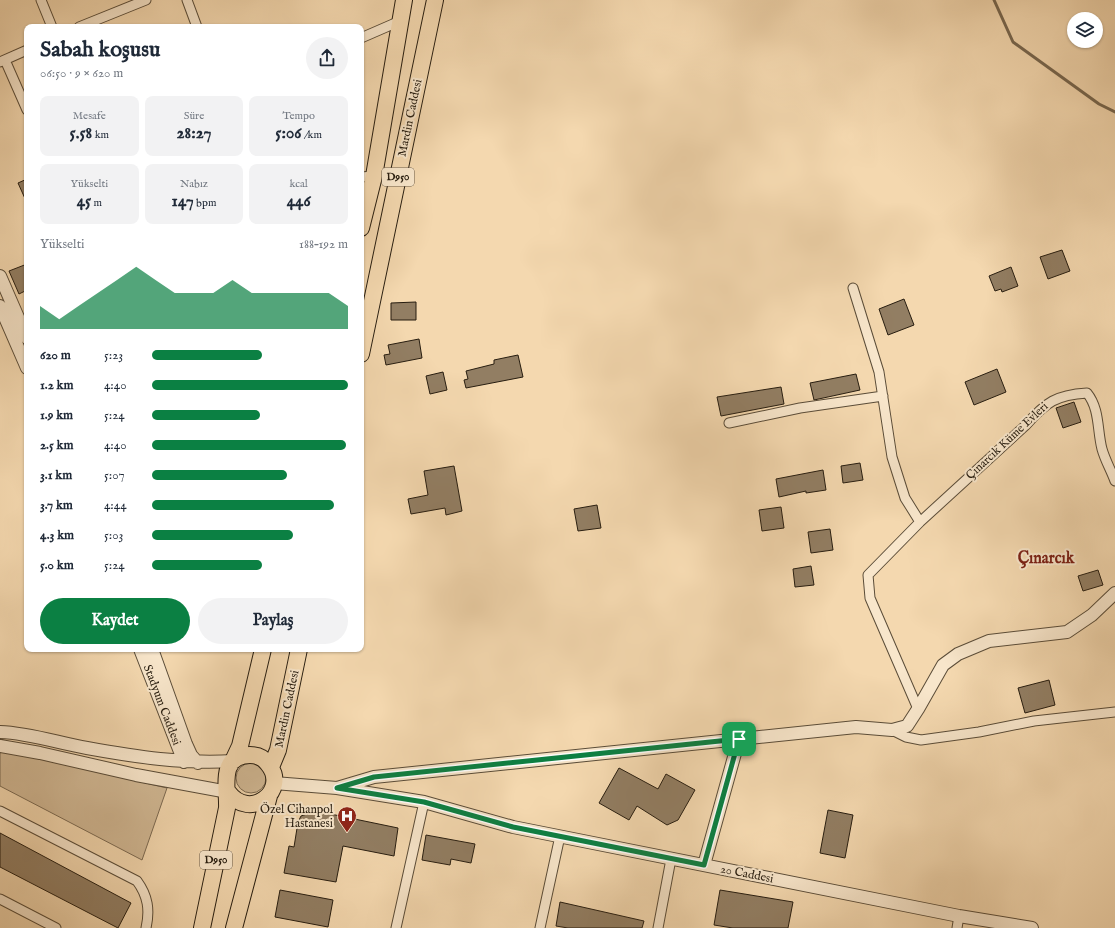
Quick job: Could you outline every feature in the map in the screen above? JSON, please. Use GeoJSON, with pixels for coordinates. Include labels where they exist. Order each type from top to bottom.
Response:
{"type":"FeatureCollection","features":[{"type":"Feature","properties":{"kind":"highway","name":"Mardin Caddesi"},"geometry":{"type":"LineString","coordinates":[[364,202],[367,177],[404,0]]}},
{"type":"Feature","properties":{"kind":"highway","name":"Mardin Caddesi"},"geometry":{"type":"LineString","coordinates":[[364,340],[435,0]]}},
{"type":"Feature","properties":{"kind":"highway"},"geometry":{"type":"LineString","coordinates":[[262,652],[240,746],[234,761],[228,767],[225,775],[225,784],[228,792],[237,801],[250,804],[257,803],[271,789],[271,767]]}},
{"type":"Feature","properties":{"kind":"highway","name":"Mardin Caddesi"},"geometry":{"type":"LineString","coordinates":[[234,761],[246,755],[254,755],[266,762],[271,767],[278,750],[298,652]]}},
{"type":"Feature","properties":{"kind":"highway","name":"D950"},"geometry":{"type":"LineString","coordinates":[[234,928],[271,789]]}},
{"type":"Feature","properties":{"kind":"highway","name":"D950"},"geometry":{"type":"LineString","coordinates":[[202,928],[227,808],[228,792]]}},
{"type":"Feature","properties":{"kind":"street"},"geometry":{"type":"LineString","coordinates":[[41,0],[51,24]]}},
{"type":"Feature","properties":{"kind":"street"},"geometry":{"type":"LineString","coordinates":[[85,24],[122,4],[146,0]]}},
{"type":"Feature","properties":{"kind":"street"},"geometry":{"type":"LineString","coordinates":[[187,0],[196,24]]}},
{"type":"Feature","properties":{"kind":"street"},"geometry":{"type":"LineString","coordinates":[[364,37],[400,21]]}},
{"type":"Feature","properties":{"kind":"street"},"geometry":{"type":"LineString","coordinates":[[24,51],[2,61],[24,104]]}},
{"type":"Feature","properties":{"kind":"street"},"geometry":{"type":"LineString","coordinates":[[0,276],[24,331]]}},
{"type":"Feature","properties":{"kind":"street"},"geometry":{"type":"LineString","coordinates":[[853,288],[880,372],[892,457],[905,498],[920,522]]}},
{"type":"Feature","properties":{"kind":"street"},"geometry":{"type":"LineString","coordinates":[[0,306],[24,361]]}},
{"type":"Feature","properties":{"kind":"street","name":"Çınarcık Küme Evleri"},"geometry":{"type":"LineString","coordinates":[[918,709],[870,598],[868,575],[920,522],[1026,425],[1040,409],[1054,399],[1087,393],[1092,400],[1097,414],[1102,449],[1115,481]]}},
{"type":"Feature","properties":{"kind":"street"},"geometry":{"type":"LineString","coordinates":[[729,424],[800,408],[883,396]]}},
{"type":"Feature","properties":{"kind":"street"},"geometry":{"type":"LineString","coordinates":[[337,788],[374,777],[856,727],[892,730],[907,726],[943,665],[958,654],[989,641],[1067,632],[1092,615],[1115,593]]}},
{"type":"Feature","properties":{"kind":"street","name":"Stadyum Caddesi"},"geometry":{"type":"LineString","coordinates":[[141,652],[184,762]]}},
{"type":"Feature","properties":{"kind":"street"},"geometry":{"type":"LineString","coordinates":[[153,652],[186,744],[191,755],[198,763]]}},
{"type":"Feature","properties":{"kind":"street"},"geometry":{"type":"LineString","coordinates":[[892,730],[906,737],[921,740],[979,732],[1034,721],[1115,712]]}},
{"type":"Feature","properties":{"kind":"street"},"geometry":{"type":"LineString","coordinates":[[0,732],[29,734],[86,748],[184,762],[198,763],[234,761]]}},
{"type":"Feature","properties":{"kind":"street"},"geometry":{"type":"LineString","coordinates":[[704,865],[739,739]]}},
{"type":"Feature","properties":{"kind":"street"},"geometry":{"type":"LineString","coordinates":[[0,746],[40,753],[136,775],[228,792]]}},
{"type":"Feature","properties":{"kind":"street","name":"20 Caddesi"},"geometry":{"type":"LineString","coordinates":[[271,789],[337,788],[424,802],[513,827],[704,865],[958,922],[1032,928]]}},
{"type":"Feature","properties":{"kind":"street"},"geometry":{"type":"LineString","coordinates":[[396,928],[424,802]]}},
{"type":"Feature","properties":{"kind":"street"},"geometry":{"type":"LineString","coordinates":[[0,811],[137,881],[145,893],[147,900],[149,914],[146,928]]}},
{"type":"Feature","properties":{"kind":"street"},"geometry":{"type":"LineString","coordinates":[[540,928],[560,836]]}},
{"type":"Feature","properties":{"kind":"street"},"geometry":{"type":"LineString","coordinates":[[658,928],[671,859]]}},
{"type":"Feature","properties":{"kind":"street"},"geometry":{"type":"LineString","coordinates":[[0,899],[56,928]]}},
{"type":"Feature","properties":{"kind":"shaded area"},"geometry":{"type":"Polygon","coordinates":[[[7,751],[167,788],[142,860],[0,786],[0,753],[7,751]]]}},
{"type":"Feature","properties":{"kind":"shaded area"},"geometry":{"type":"Polygon","coordinates":[[[251,763],[257,764],[265,772],[265,784],[257,792],[251,793],[245,792],[237,784],[236,778],[237,772],[245,764],[251,763]]]}},
{"type":"Feature","properties":{"kind":"building"},"geometry":{"type":"Polygon","coordinates":[[[24,180],[24,196],[18,183],[24,180]]]}},
{"type":"Feature","properties":{"kind":"building"},"geometry":{"type":"Polygon","coordinates":[[[1062,250],[1070,271],[1048,279],[1040,257],[1062,250]]]}},
{"type":"Feature","properties":{"kind":"building"},"geometry":{"type":"Polygon","coordinates":[[[24,265],[24,292],[19,294],[9,271],[24,265]]]}},
{"type":"Feature","properties":{"kind":"building"},"geometry":{"type":"Polygon","coordinates":[[[1011,267],[1018,286],[1002,292],[1001,289],[995,291],[989,276],[1011,267]]]}},
{"type":"Feature","properties":{"kind":"building"},"geometry":{"type":"Polygon","coordinates":[[[904,299],[914,325],[888,335],[879,309],[904,299]]]}},
{"type":"Feature","properties":{"kind":"building"},"geometry":{"type":"Polygon","coordinates":[[[416,302],[416,320],[391,320],[391,303],[416,302]]]}},
{"type":"Feature","properties":{"kind":"building"},"geometry":{"type":"Polygon","coordinates":[[[419,339],[422,358],[386,365],[384,355],[390,354],[388,345],[419,339]]]}},
{"type":"Feature","properties":{"kind":"building"},"geometry":{"type":"Polygon","coordinates":[[[518,355],[523,377],[466,388],[464,380],[468,379],[466,371],[494,364],[494,360],[518,355]]]}},
{"type":"Feature","properties":{"kind":"building"},"geometry":{"type":"Polygon","coordinates":[[[997,369],[1006,392],[974,405],[965,382],[997,369]]]}},
{"type":"Feature","properties":{"kind":"building"},"geometry":{"type":"Polygon","coordinates":[[[443,372],[447,390],[430,394],[426,376],[443,372]]]}},
{"type":"Feature","properties":{"kind":"building"},"geometry":{"type":"Polygon","coordinates":[[[856,374],[860,390],[814,400],[810,383],[856,374]]]}},
{"type":"Feature","properties":{"kind":"building"},"geometry":{"type":"Polygon","coordinates":[[[781,387],[784,404],[721,416],[717,397],[781,387]]]}},
{"type":"Feature","properties":{"kind":"building"},"geometry":{"type":"Polygon","coordinates":[[[1074,402],[1081,422],[1063,428],[1056,408],[1074,402]]]}},
{"type":"Feature","properties":{"kind":"building"},"geometry":{"type":"Polygon","coordinates":[[[860,463],[863,480],[843,483],[841,466],[860,463]]]}},
{"type":"Feature","properties":{"kind":"building"},"geometry":{"type":"Polygon","coordinates":[[[454,466],[462,511],[446,515],[445,508],[411,514],[408,499],[428,495],[424,471],[454,466]]]}},
{"type":"Feature","properties":{"kind":"building"},"geometry":{"type":"Polygon","coordinates":[[[823,470],[826,490],[806,493],[806,491],[779,497],[776,479],[823,470]]]}},
{"type":"Feature","properties":{"kind":"building"},"geometry":{"type":"Polygon","coordinates":[[[597,505],[601,528],[578,531],[574,509],[597,505]]]}},
{"type":"Feature","properties":{"kind":"building"},"geometry":{"type":"Polygon","coordinates":[[[781,507],[784,528],[762,531],[759,510],[781,507]]]}},
{"type":"Feature","properties":{"kind":"building"},"geometry":{"type":"Polygon","coordinates":[[[830,529],[833,550],[811,553],[808,532],[830,529]]]}},
{"type":"Feature","properties":{"kind":"building"},"geometry":{"type":"Polygon","coordinates":[[[811,566],[814,585],[795,587],[793,569],[811,566]]]}},
{"type":"Feature","properties":{"kind":"building"},"geometry":{"type":"Polygon","coordinates":[[[1098,570],[1103,585],[1083,591],[1078,576],[1098,570]]]}},
{"type":"Feature","properties":{"kind":"building"},"geometry":{"type":"Polygon","coordinates":[[[1049,680],[1055,705],[1025,713],[1018,688],[1049,680]]]}},
{"type":"Feature","properties":{"kind":"building"},"geometry":{"type":"Polygon","coordinates":[[[619,768],[658,789],[666,774],[695,790],[678,820],[667,825],[637,806],[629,820],[599,803],[619,768]]]}},
{"type":"Feature","properties":{"kind":"building"},"geometry":{"type":"Polygon","coordinates":[[[828,810],[853,815],[845,858],[820,853],[828,810]]]}},
{"type":"Feature","properties":{"kind":"building"},"geometry":{"type":"Polygon","coordinates":[[[316,811],[398,828],[394,856],[343,846],[336,882],[284,873],[289,846],[294,847],[298,822],[301,816],[316,811]]]}},
{"type":"Feature","properties":{"kind":"building"},"geometry":{"type":"Polygon","coordinates":[[[0,833],[131,903],[118,928],[0,867],[0,833]]]}},
{"type":"Feature","properties":{"kind":"building"},"geometry":{"type":"Polygon","coordinates":[[[426,835],[475,844],[471,863],[451,859],[450,865],[422,860],[426,835]]]}},
{"type":"Feature","properties":{"kind":"building"},"geometry":{"type":"Polygon","coordinates":[[[280,890],[333,900],[328,927],[275,917],[280,890]]]}},
{"type":"Feature","properties":{"kind":"building"},"geometry":{"type":"Polygon","coordinates":[[[720,890],[793,902],[788,928],[733,928],[714,925],[720,890]]]}},
{"type":"Feature","properties":{"kind":"building"},"geometry":{"type":"Polygon","coordinates":[[[560,902],[644,921],[642,928],[568,928],[556,926],[560,902]]]}},
{"type":"Feature","properties":{"kind":"waterway"},"geometry":{"type":"LineString","coordinates":[[994,0],[1013,42],[1099,104],[1115,112]]}},
{"type":"Feature","properties":{"kind":"place","name":"Özel Cihanpol Hastanesi"},"geometry":{"type":"Point","coordinates":[347,833]}},
{"type":"Feature","properties":{"kind":"district","name":"Çınarcık"},"geometry":{"type":"Point","coordinates":[1046,559]}},
{"type":"Feature","properties":{"kind":"route"},"geometry":{"type":"LineString","coordinates":[[739,739],[704,865],[513,827],[424,802],[337,788],[374,777],[739,739]]}}]}
